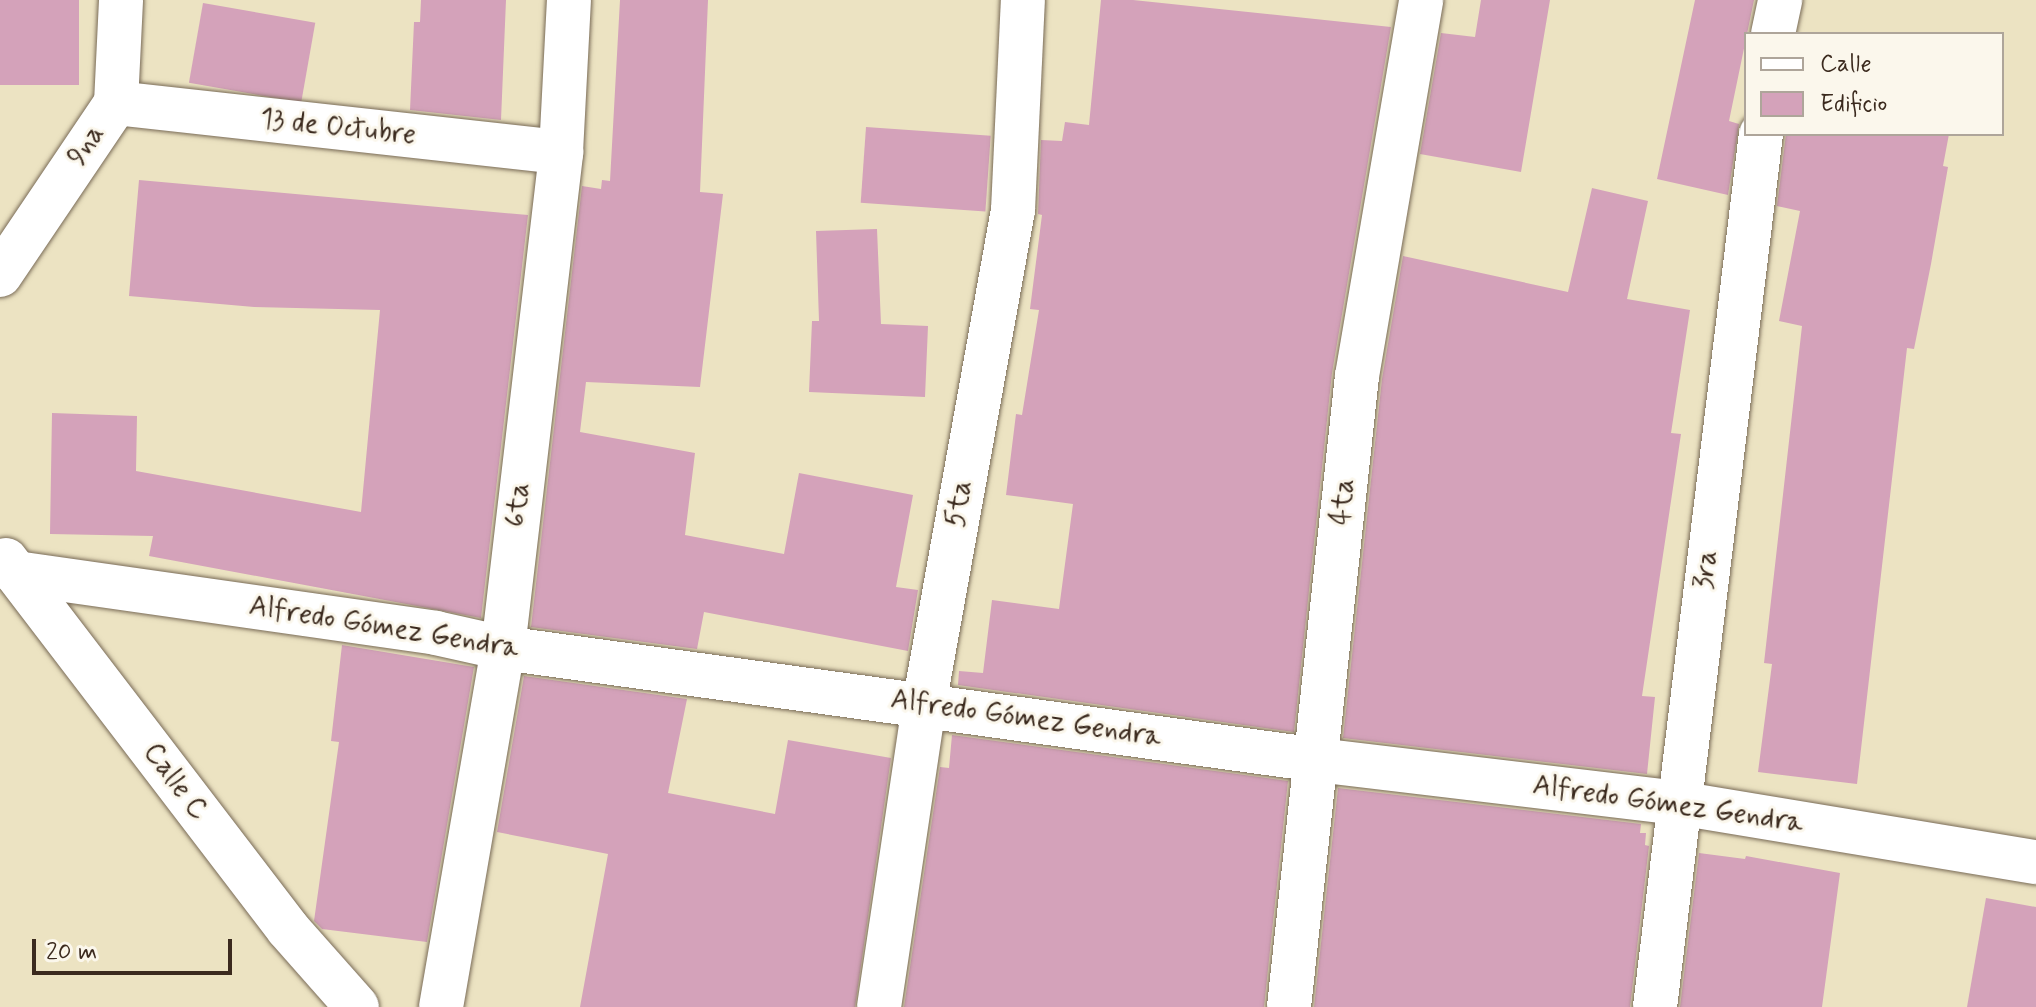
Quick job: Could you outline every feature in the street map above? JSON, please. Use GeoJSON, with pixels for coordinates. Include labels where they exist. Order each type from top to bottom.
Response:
{"type":"FeatureCollection","features":[{"type":"Feature","properties":{"kind":"street","name":"9na"},"geometry":{"type":"LineString","coordinates":[[0,275],[116,103],[121,0]]}},
{"type":"Feature","properties":{"kind":"street","name":"6ta"},"geometry":{"type":"LineString","coordinates":[[441,1007],[503,648],[561,152],[569,0]]}},
{"type":"Feature","properties":{"kind":"street","name":"5ta"},"geometry":{"type":"LineString","coordinates":[[879,1007],[924,705],[1013,210],[1023,0]]}},
{"type":"Feature","properties":{"kind":"street","name":"4ta"},"geometry":{"type":"LineString","coordinates":[[1289,1007],[1357,376],[1421,0]]}},
{"type":"Feature","properties":{"kind":"street"},"geometry":{"type":"LineString","coordinates":[[1773,32],[1780,0]]}},
{"type":"Feature","properties":{"kind":"street","name":"13 de Octubre"},"geometry":{"type":"LineString","coordinates":[[116,103],[561,152]]}},
{"type":"Feature","properties":{"kind":"street","name":"3ra"},"geometry":{"type":"LineString","coordinates":[[1655,1007],[1761,136]]}},
{"type":"Feature","properties":{"kind":"street","name":"Alfredo Gómez Gendra"},"geometry":{"type":"LineString","coordinates":[[8,563],[436,633],[503,648],[1317,760],[1678,803],[2036,862]]}},
{"type":"Feature","properties":{"kind":"street","name":"Calle C"},"geometry":{"type":"LineString","coordinates":[[8,563],[288,929],[357,1007]]}},
{"type":"Feature","properties":{"kind":"building"},"geometry":{"type":"Polygon","coordinates":[[[0,0],[79,0],[79,85],[0,85],[0,0]]]}},
{"type":"Feature","properties":{"kind":"building"},"geometry":{"type":"Polygon","coordinates":[[[421,0],[506,0],[501,120],[410,110],[414,22],[420,22],[421,0]]]}},
{"type":"Feature","properties":{"kind":"building"},"geometry":{"type":"Polygon","coordinates":[[[620,0],[708,0],[700,192],[723,194],[700,387],[586,382],[580,432],[695,453],[685,535],[784,554],[799,473],[913,495],[896,587],[918,590],[908,651],[704,612],[697,649],[531,627],[582,186],[601,189],[602,180],[610,181],[620,0]]]}},
{"type":"Feature","properties":{"kind":"building"},"geometry":{"type":"Polygon","coordinates":[[[1101,0],[1133,0],[1391,27],[1332,373],[1294,732],[958,685],[959,671],[983,673],[992,600],[1059,609],[1073,504],[1006,495],[1016,414],[1022,415],[1039,310],[1030,309],[1042,215],[1038,214],[1041,140],[1062,141],[1065,122],[1089,125],[1101,0]]]}},
{"type":"Feature","properties":{"kind":"building"},"geometry":{"type":"Polygon","coordinates":[[[1481,0],[1550,0],[1521,172],[1420,154],[1441,33],[1475,37],[1481,0]]]}},
{"type":"Feature","properties":{"kind":"building"},"geometry":{"type":"Polygon","coordinates":[[[1695,0],[1754,0],[1747,32],[1744,32],[1744,48],[1729,121],[1739,124],[1728,195],[1657,179],[1695,0]]]}},
{"type":"Feature","properties":{"kind":"building"},"geometry":{"type":"Polygon","coordinates":[[[203,3],[315,23],[301,103],[189,83],[203,3]]]}},
{"type":"Feature","properties":{"kind":"building"},"geometry":{"type":"Polygon","coordinates":[[[866,127],[991,136],[985,212],[861,203],[866,127]]]}},
{"type":"Feature","properties":{"kind":"building"},"geometry":{"type":"Polygon","coordinates":[[[1786,136],[1949,136],[1943,166],[1948,167],[1931,264],[1914,349],[1907,348],[1857,784],[1758,772],[1772,664],[1764,663],[1802,326],[1779,321],[1800,211],[1777,206],[1786,136]]]}},
{"type":"Feature","properties":{"kind":"building"},"geometry":{"type":"Polygon","coordinates":[[[139,180],[528,215],[481,618],[149,556],[153,536],[50,534],[52,413],[137,416],[136,471],[361,512],[380,310],[254,307],[129,296],[139,180]]]}},
{"type":"Feature","properties":{"kind":"building"},"geometry":{"type":"Polygon","coordinates":[[[1592,188],[1648,201],[1627,299],[1690,310],[1671,433],[1681,434],[1642,696],[1655,697],[1647,774],[1343,738],[1382,379],[1403,256],[1568,292],[1592,188]]]}},
{"type":"Feature","properties":{"kind":"building"},"geometry":{"type":"Polygon","coordinates":[[[877,229],[881,324],[928,326],[925,397],[809,392],[812,321],[819,321],[816,231],[877,229]]]}},
{"type":"Feature","properties":{"kind":"building"},"geometry":{"type":"Polygon","coordinates":[[[342,645],[474,667],[427,942],[322,929],[314,921],[339,742],[331,741],[342,645]]]}},
{"type":"Feature","properties":{"kind":"building"},"geometry":{"type":"Polygon","coordinates":[[[524,676],[687,699],[668,793],[775,814],[788,740],[891,758],[855,1007],[580,1007],[608,854],[497,832],[524,676]]]}},
{"type":"Feature","properties":{"kind":"building"},"geometry":{"type":"Polygon","coordinates":[[[952,735],[1288,781],[1264,1007],[904,1007],[940,767],[949,768],[952,735]]]}},
{"type":"Feature","properties":{"kind":"building"},"geometry":{"type":"Polygon","coordinates":[[[1338,788],[1641,824],[1640,833],[1646,833],[1645,845],[1649,846],[1630,1007],[1314,1007],[1338,788]]]}},
{"type":"Feature","properties":{"kind":"building"},"geometry":{"type":"Polygon","coordinates":[[[1699,853],[1745,859],[1746,856],[1840,873],[1822,1007],[1680,1007],[1699,853]]]}},
{"type":"Feature","properties":{"kind":"building"},"geometry":{"type":"Polygon","coordinates":[[[1986,898],[2036,907],[2036,1007],[1967,1007],[1986,898]]]}}]}
